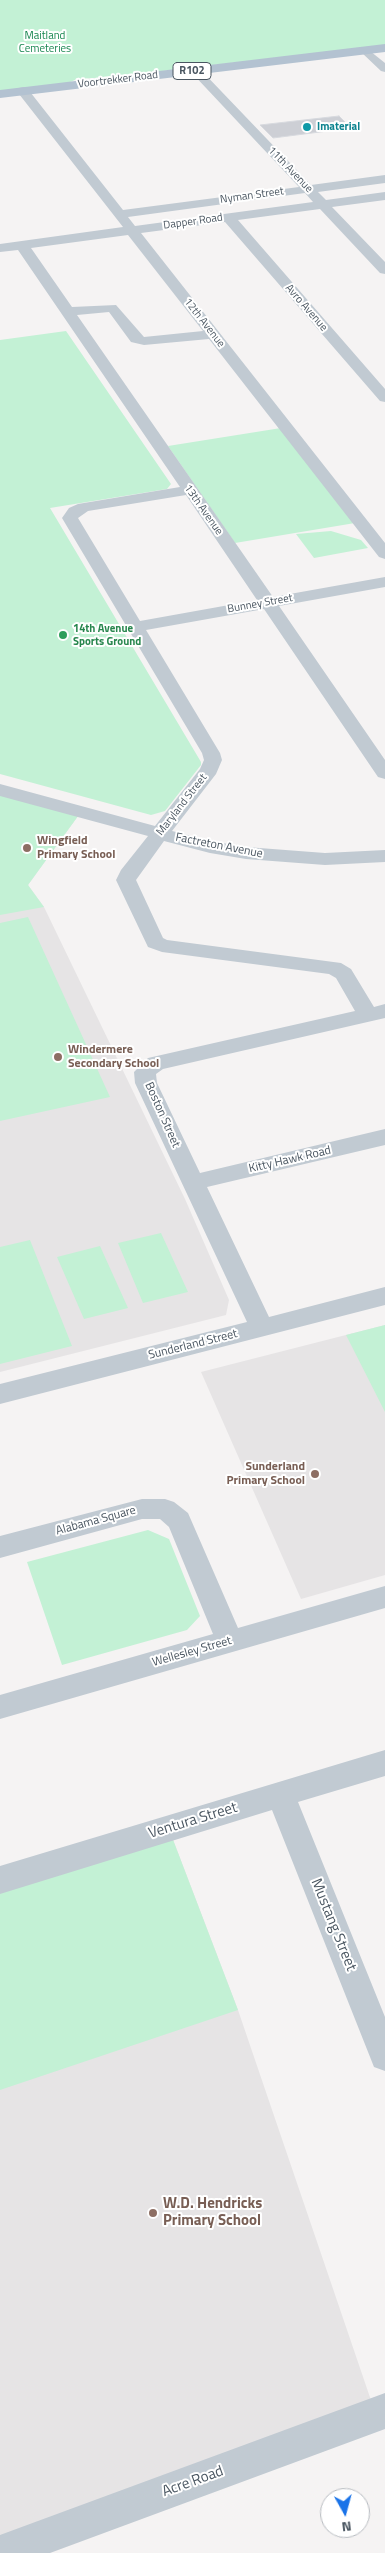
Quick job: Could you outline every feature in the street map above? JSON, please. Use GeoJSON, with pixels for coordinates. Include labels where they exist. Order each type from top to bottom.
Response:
{"type":"FeatureCollection","features":[{"type":"Feature","properties":{"kind":"main road","name":"Voortrekker Road"},"geometry":{"type":"LineString","coordinates":[[0,94],[385,48]]}},
{"type":"Feature","properties":{"kind":"street"},"geometry":{"type":"LineString","coordinates":[[365,50],[385,69]]}},
{"type":"Feature","properties":{"kind":"street","name":"11th Avenue"},"geometry":{"type":"LineString","coordinates":[[195,70],[385,270]]}},
{"type":"Feature","properties":{"kind":"street","name":"12th Avenue"},"geometry":{"type":"LineString","coordinates":[[23,91],[385,554]]}},
{"type":"Feature","properties":{"kind":"street","name":"Nyman Street"},"geometry":{"type":"LineString","coordinates":[[120,214],[385,178]]}},
{"type":"Feature","properties":{"kind":"street","name":"Dapper Road"},"geometry":{"type":"LineString","coordinates":[[0,248],[385,196]]}},
{"type":"Feature","properties":{"kind":"street","name":"Avro Avenue"},"geometry":{"type":"LineString","coordinates":[[228,217],[385,398]]}},
{"type":"Feature","properties":{"kind":"street","name":"13th Avenue"},"geometry":{"type":"LineString","coordinates":[[22,245],[385,773]]}},
{"type":"Feature","properties":{"kind":"street"},"geometry":{"type":"LineString","coordinates":[[68,312],[105,307],[114,309],[136,339],[144,341],[212,334]]}},
{"type":"Feature","properties":{"kind":"street","name":"Maryland Street"},"geometry":{"type":"LineString","coordinates":[[190,490],[84,507],[75,511],[71,516],[71,521],[213,760],[209,770],[126,880],[155,942],[172,949],[334,968],[344,974],[376,1013]]}},
{"type":"Feature","properties":{"kind":"street","name":"Bunney Street"},"geometry":{"type":"LineString","coordinates":[[134,627],[385,582]]}},
{"type":"Feature","properties":{"kind":"street","name":"Factreton Avenue"},"geometry":{"type":"LineString","coordinates":[[0,790],[210,847],[255,854],[325,859],[385,856]]}},
{"type":"Feature","properties":{"kind":"street","name":"Boston Street"},"geometry":{"type":"LineString","coordinates":[[262,1328],[146,1083],[145,1072],[156,1063],[376,1013]]}},
{"type":"Feature","properties":{"kind":"street","name":"Kitty Hawk Road"},"geometry":{"type":"LineString","coordinates":[[194,1182],[385,1137]]}},
{"type":"Feature","properties":{"kind":"street","name":"Sunderland Street"},"geometry":{"type":"LineString","coordinates":[[0,1394],[385,1296]]}},
{"type":"Feature","properties":{"kind":"street","name":"Alabama Square"},"geometry":{"type":"LineString","coordinates":[[0,1547],[142,1509],[165,1509],[179,1520],[230,1642]]}},
{"type":"Feature","properties":{"kind":"street","name":"Wellesley Street"},"geometry":{"type":"LineString","coordinates":[[0,1707],[385,1598]]}},
{"type":"Feature","properties":{"kind":"street","name":"Ventura Street"},"geometry":{"type":"LineString","coordinates":[[0,1880],[385,1763]]}},
{"type":"Feature","properties":{"kind":"street","name":"Mustang Street"},"geometry":{"type":"LineString","coordinates":[[280,1795],[385,2056]]}},
{"type":"Feature","properties":{"kind":"street","name":"Acre Road"},"geometry":{"type":"LineString","coordinates":[[1,2553],[385,2412]]}},
{"type":"Feature","properties":{"kind":"shaded area","name":"Windermere Secondary School"},"geometry":{"type":"Polygon","coordinates":[[[0,790],[81,812],[28,885],[44,907],[185,1199],[229,1300],[226,1315],[0,1372],[0,790]]]}},
{"type":"Feature","properties":{"kind":"shaded area","name":"Sunderland Primary School"},"geometry":{"type":"Polygon","coordinates":[[[385,1325],[385,1575],[301,1599],[201,1372],[385,1325]]]}},
{"type":"Feature","properties":{"kind":"shaded area","name":"W.D. Hendricks Primary School"},"geometry":{"type":"Polygon","coordinates":[[[172,1837],[238,2010],[376,2415],[0,2553],[0,1890],[172,1837]]]}},
{"type":"Feature","properties":{"kind":"green space","name":"Maitland Cemeteries"},"geometry":{"type":"Polygon","coordinates":[[[0,0],[385,0],[385,45],[111,77],[77,79],[68,83],[0,91],[0,0]]]}},
{"type":"Feature","properties":{"kind":"green space","name":"14th Avenue Sports Ground"},"geometry":{"type":"Polygon","coordinates":[[[66,331],[171,484],[167,489],[50,508],[201,762],[201,765],[165,811],[151,815],[0,774],[0,340],[66,331]]]}},
{"type":"Feature","properties":{"kind":"green space"},"geometry":{"type":"Polygon","coordinates":[[[281,428],[355,523],[235,543],[168,446],[281,428]]]}},
{"type":"Feature","properties":{"kind":"green space"},"geometry":{"type":"Polygon","coordinates":[[[331,531],[361,540],[368,548],[314,558],[296,534],[331,531]]]}},
{"type":"Feature","properties":{"kind":"green space","name":"Wingfield Primary School"},"geometry":{"type":"Polygon","coordinates":[[[0,790],[81,812],[28,885],[44,907],[0,915],[0,790]]]}},
{"type":"Feature","properties":{"kind":"green space"},"geometry":{"type":"Polygon","coordinates":[[[28,917],[110,1097],[0,1121],[0,923],[28,917]]]}},
{"type":"Feature","properties":{"kind":"green space"},"geometry":{"type":"Polygon","coordinates":[[[161,1233],[188,1292],[143,1303],[118,1243],[161,1233]]]}},
{"type":"Feature","properties":{"kind":"green space"},"geometry":{"type":"Polygon","coordinates":[[[30,1240],[72,1346],[0,1364],[0,1247],[30,1240]]]}},
{"type":"Feature","properties":{"kind":"green space"},"geometry":{"type":"Polygon","coordinates":[[[100,1246],[128,1308],[84,1319],[57,1257],[100,1246]]]}},
{"type":"Feature","properties":{"kind":"green space"},"geometry":{"type":"Polygon","coordinates":[[[385,1325],[385,1412],[346,1335],[385,1325]]]}},
{"type":"Feature","properties":{"kind":"green space"},"geometry":{"type":"Polygon","coordinates":[[[148,1530],[169,1539],[200,1616],[187,1630],[62,1665],[27,1562],[148,1530]]]}},
{"type":"Feature","properties":{"kind":"green space"},"geometry":{"type":"Polygon","coordinates":[[[172,1837],[238,2010],[0,2090],[0,1890],[172,1837]]]}},
{"type":"Feature","properties":{"kind":"building","name":"Imaterial"},"geometry":{"type":"Polygon","coordinates":[[[339,116],[351,128],[273,138],[260,125],[339,116]]]}},
{"type":"Feature","properties":{"kind":"place","name":"Imaterial"},"geometry":{"type":"Point","coordinates":[307,127]}},
{"type":"Feature","properties":{"kind":"place","name":"14th Avenue Sports Ground"},"geometry":{"type":"Point","coordinates":[63,635]}},
{"type":"Feature","properties":{"kind":"place","name":"Wingfield Primary School"},"geometry":{"type":"Point","coordinates":[27,848]}},
{"type":"Feature","properties":{"kind":"place","name":"Windermere Secondary School"},"geometry":{"type":"Point","coordinates":[58,1057]}},
{"type":"Feature","properties":{"kind":"place","name":"Sunderland Primary School"},"geometry":{"type":"Point","coordinates":[315,1474]}},
{"type":"Feature","properties":{"kind":"place","name":"W.D. Hendricks Primary School"},"geometry":{"type":"Point","coordinates":[153,2213]}}]}
